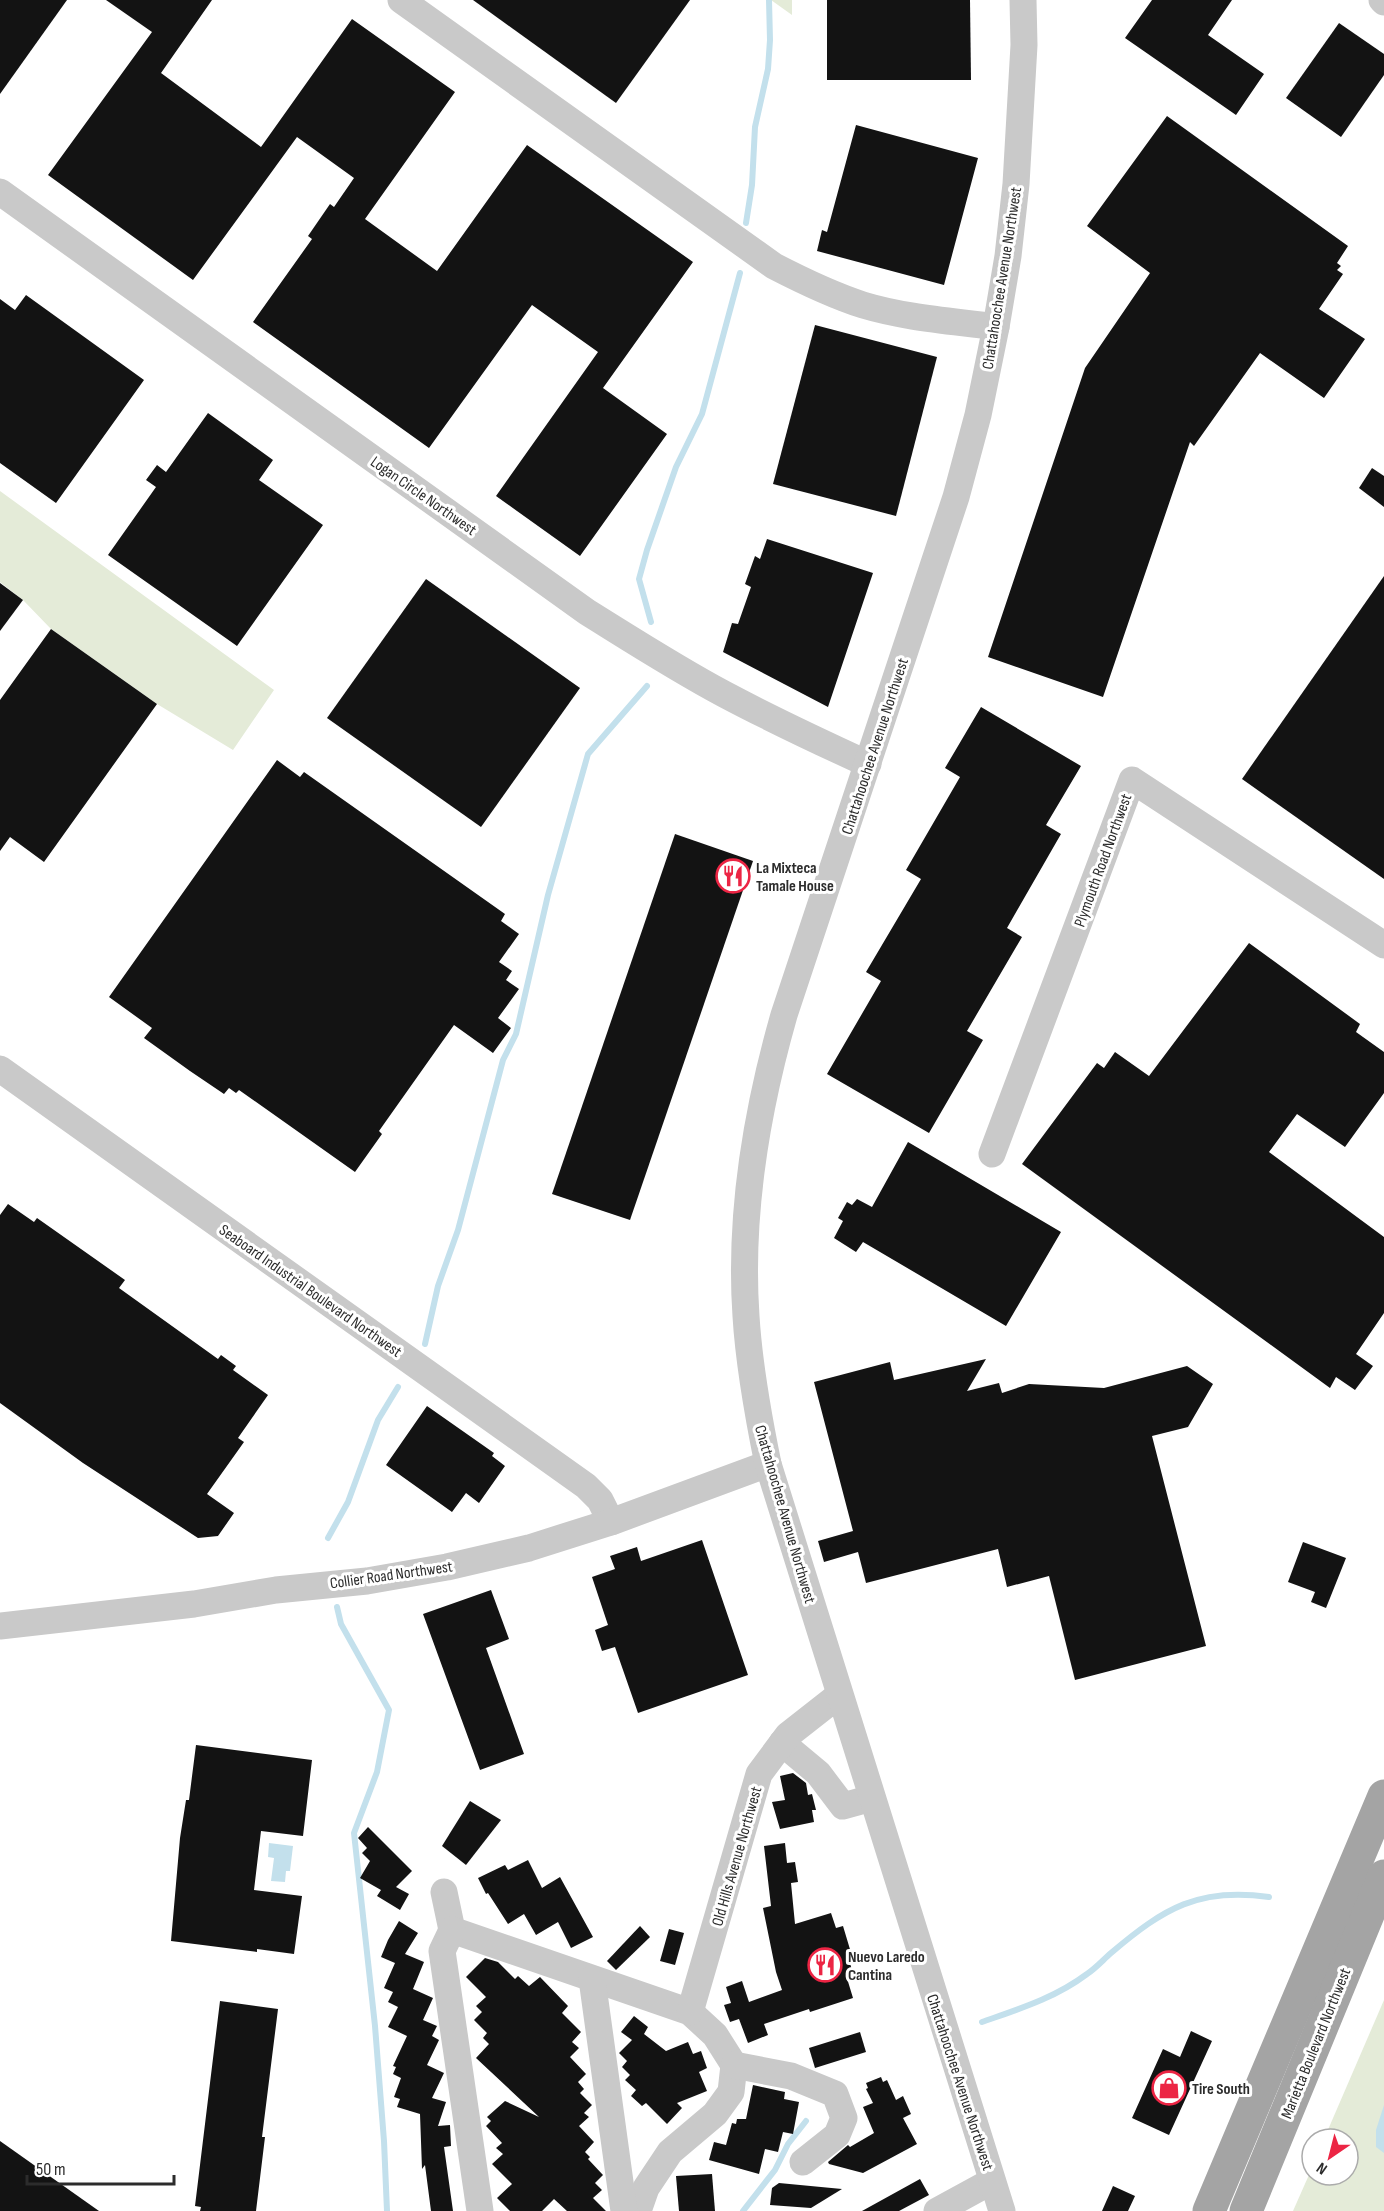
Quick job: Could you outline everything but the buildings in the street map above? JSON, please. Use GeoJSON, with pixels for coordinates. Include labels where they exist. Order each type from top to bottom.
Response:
{"type":"FeatureCollection","features":[{"type":"Feature","properties":{"kind":"main road"},"geometry":{"type":"LineString","coordinates":[[1209,2211],[1384,1796]]}},
{"type":"Feature","properties":{"kind":"main road","name":"Marietta Boulevard Northwest"},"geometry":{"type":"LineString","coordinates":[[1246,2211],[1384,1876]]}},
{"type":"Feature","properties":{"kind":"street"},"geometry":{"type":"LineString","coordinates":[[401,0],[774,266],[818,289],[865,305],[902,314],[996,327]]}},
{"type":"Feature","properties":{"kind":"street","name":"Chattahoochee Avenue Northwest"},"geometry":{"type":"LineString","coordinates":[[1002,2211],[768,1464],[757,1412],[746,1315],[744,1261],[751,1166],[768,1071],[784,1016],[956,497],[978,415],[1008,255],[1016,184],[1024,45],[1023,0]]}},
{"type":"Feature","properties":{"kind":"street","name":"Logan Circle Northwest"},"geometry":{"type":"LineString","coordinates":[[0,192],[587,612],[723,693],[868,764]]}},
{"type":"Feature","properties":{"kind":"street","name":"Plymouth Road Northwest"},"geometry":{"type":"LineString","coordinates":[[992,1154],[1132,780],[1384,945]]}},
{"type":"Feature","properties":{"kind":"street","name":"Seaboard Industrial Boulevard Northwest"},"geometry":{"type":"LineString","coordinates":[[0,1069],[586,1486],[600,1500],[611,1522]]}},
{"type":"Feature","properties":{"kind":"street","name":"Collier Road Northwest"},"geometry":{"type":"LineString","coordinates":[[0,1626],[195,1604],[297,1587],[368,1581],[447,1567],[529,1548],[611,1522],[768,1464]]}},
{"type":"Feature","properties":{"kind":"street","name":"Old Hills Avenue Northwest"},"geometry":{"type":"LineString","coordinates":[[690,2012],[759,1774],[788,1736],[839,1695]]}},
{"type":"Feature","properties":{"kind":"street"},"geometry":{"type":"LineString","coordinates":[[782,1743],[819,1773],[843,1806],[872,1798]]}},
{"type":"Feature","properties":{"kind":"street"},"geometry":{"type":"LineString","coordinates":[[444,1892],[452,1930],[442,1951],[480,2211]]}},
{"type":"Feature","properties":{"kind":"street"},"geometry":{"type":"LineString","coordinates":[[452,1930],[690,2012],[715,2035],[734,2065],[731,2092],[715,2114],[670,2152],[646,2188],[638,2211]]}},
{"type":"Feature","properties":{"kind":"street"},"geometry":{"type":"LineString","coordinates":[[592,1978],[624,2211]]}},
{"type":"Feature","properties":{"kind":"street"},"geometry":{"type":"LineString","coordinates":[[734,2065],[791,2076],[836,2094],[844,2118],[837,2135],[803,2162]]}},
{"type":"Feature","properties":{"kind":"street"},"geometry":{"type":"LineString","coordinates":[[937,2211],[992,2181]]}},
{"type":"Feature","properties":{"kind":"green space"},"geometry":{"type":"Polygon","coordinates":[[[771,0],[792,0],[792,15],[771,0]]]}},
{"type":"Feature","properties":{"kind":"green space"},"geometry":{"type":"Polygon","coordinates":[[[0,491],[274,690],[233,750],[157,704],[51,629],[23,600],[0,582],[0,491]]]}},
{"type":"Feature","properties":{"kind":"green space"},"geometry":{"type":"Polygon","coordinates":[[[1384,2000],[1384,2211],[1293,2211],[1304,2187],[1360,2187],[1360,2127],[1329,2127],[1384,2000]]]}},
{"type":"Feature","properties":{"kind":"water"},"geometry":{"type":"Polygon","coordinates":[[[269,1843],[293,1846],[290,1871],[286,1871],[285,1882],[271,1881],[274,1858],[268,1857],[269,1843]]]}},
{"type":"Feature","properties":{"kind":"water"},"geometry":{"type":"Polygon","coordinates":[[[1384,2105],[1384,2153],[1376,2147],[1376,2130],[1384,2105]]]}},
{"type":"Feature","properties":{"kind":"waterway"},"geometry":{"type":"LineString","coordinates":[[746,223],[752,185],[755,127],[768,69],[769,0]]}},
{"type":"Feature","properties":{"kind":"waterway"},"geometry":{"type":"LineString","coordinates":[[651,622],[639,579],[676,467],[702,414],[740,273]]}},
{"type":"Feature","properties":{"kind":"waterway"},"geometry":{"type":"LineString","coordinates":[[425,1344],[438,1286],[458,1230],[503,1060],[516,1034],[548,895],[588,754],[647,686]]}},
{"type":"Feature","properties":{"kind":"waterway"},"geometry":{"type":"LineString","coordinates":[[328,1538],[348,1502],[378,1420],[398,1387]]}},
{"type":"Feature","properties":{"kind":"waterway"},"geometry":{"type":"LineString","coordinates":[[337,1607],[341,1624],[389,1710],[377,1772],[354,1833],[375,2026],[387,2211]]}},
{"type":"Feature","properties":{"kind":"waterway"},"geometry":{"type":"LineString","coordinates":[[982,2022],[1062,1990],[1090,1972],[1148,1924],[1184,1904],[1222,1895],[1269,1897]]}},
{"type":"Feature","properties":{"kind":"waterway"},"geometry":{"type":"LineString","coordinates":[[743,2211],[775,2170],[788,2144],[806,2121]]}},
{"type":"Feature","properties":{"kind":"place","name":"La Mixteca Tamale House"},"geometry":{"type":"Point","coordinates":[733,876]}},
{"type":"Feature","properties":{"kind":"place","name":"Nuevo Laredo Cantina"},"geometry":{"type":"Point","coordinates":[825,1965]}},
{"type":"Feature","properties":{"kind":"place","name":"Tire South"},"geometry":{"type":"Point","coordinates":[1169,2088]}}]}
